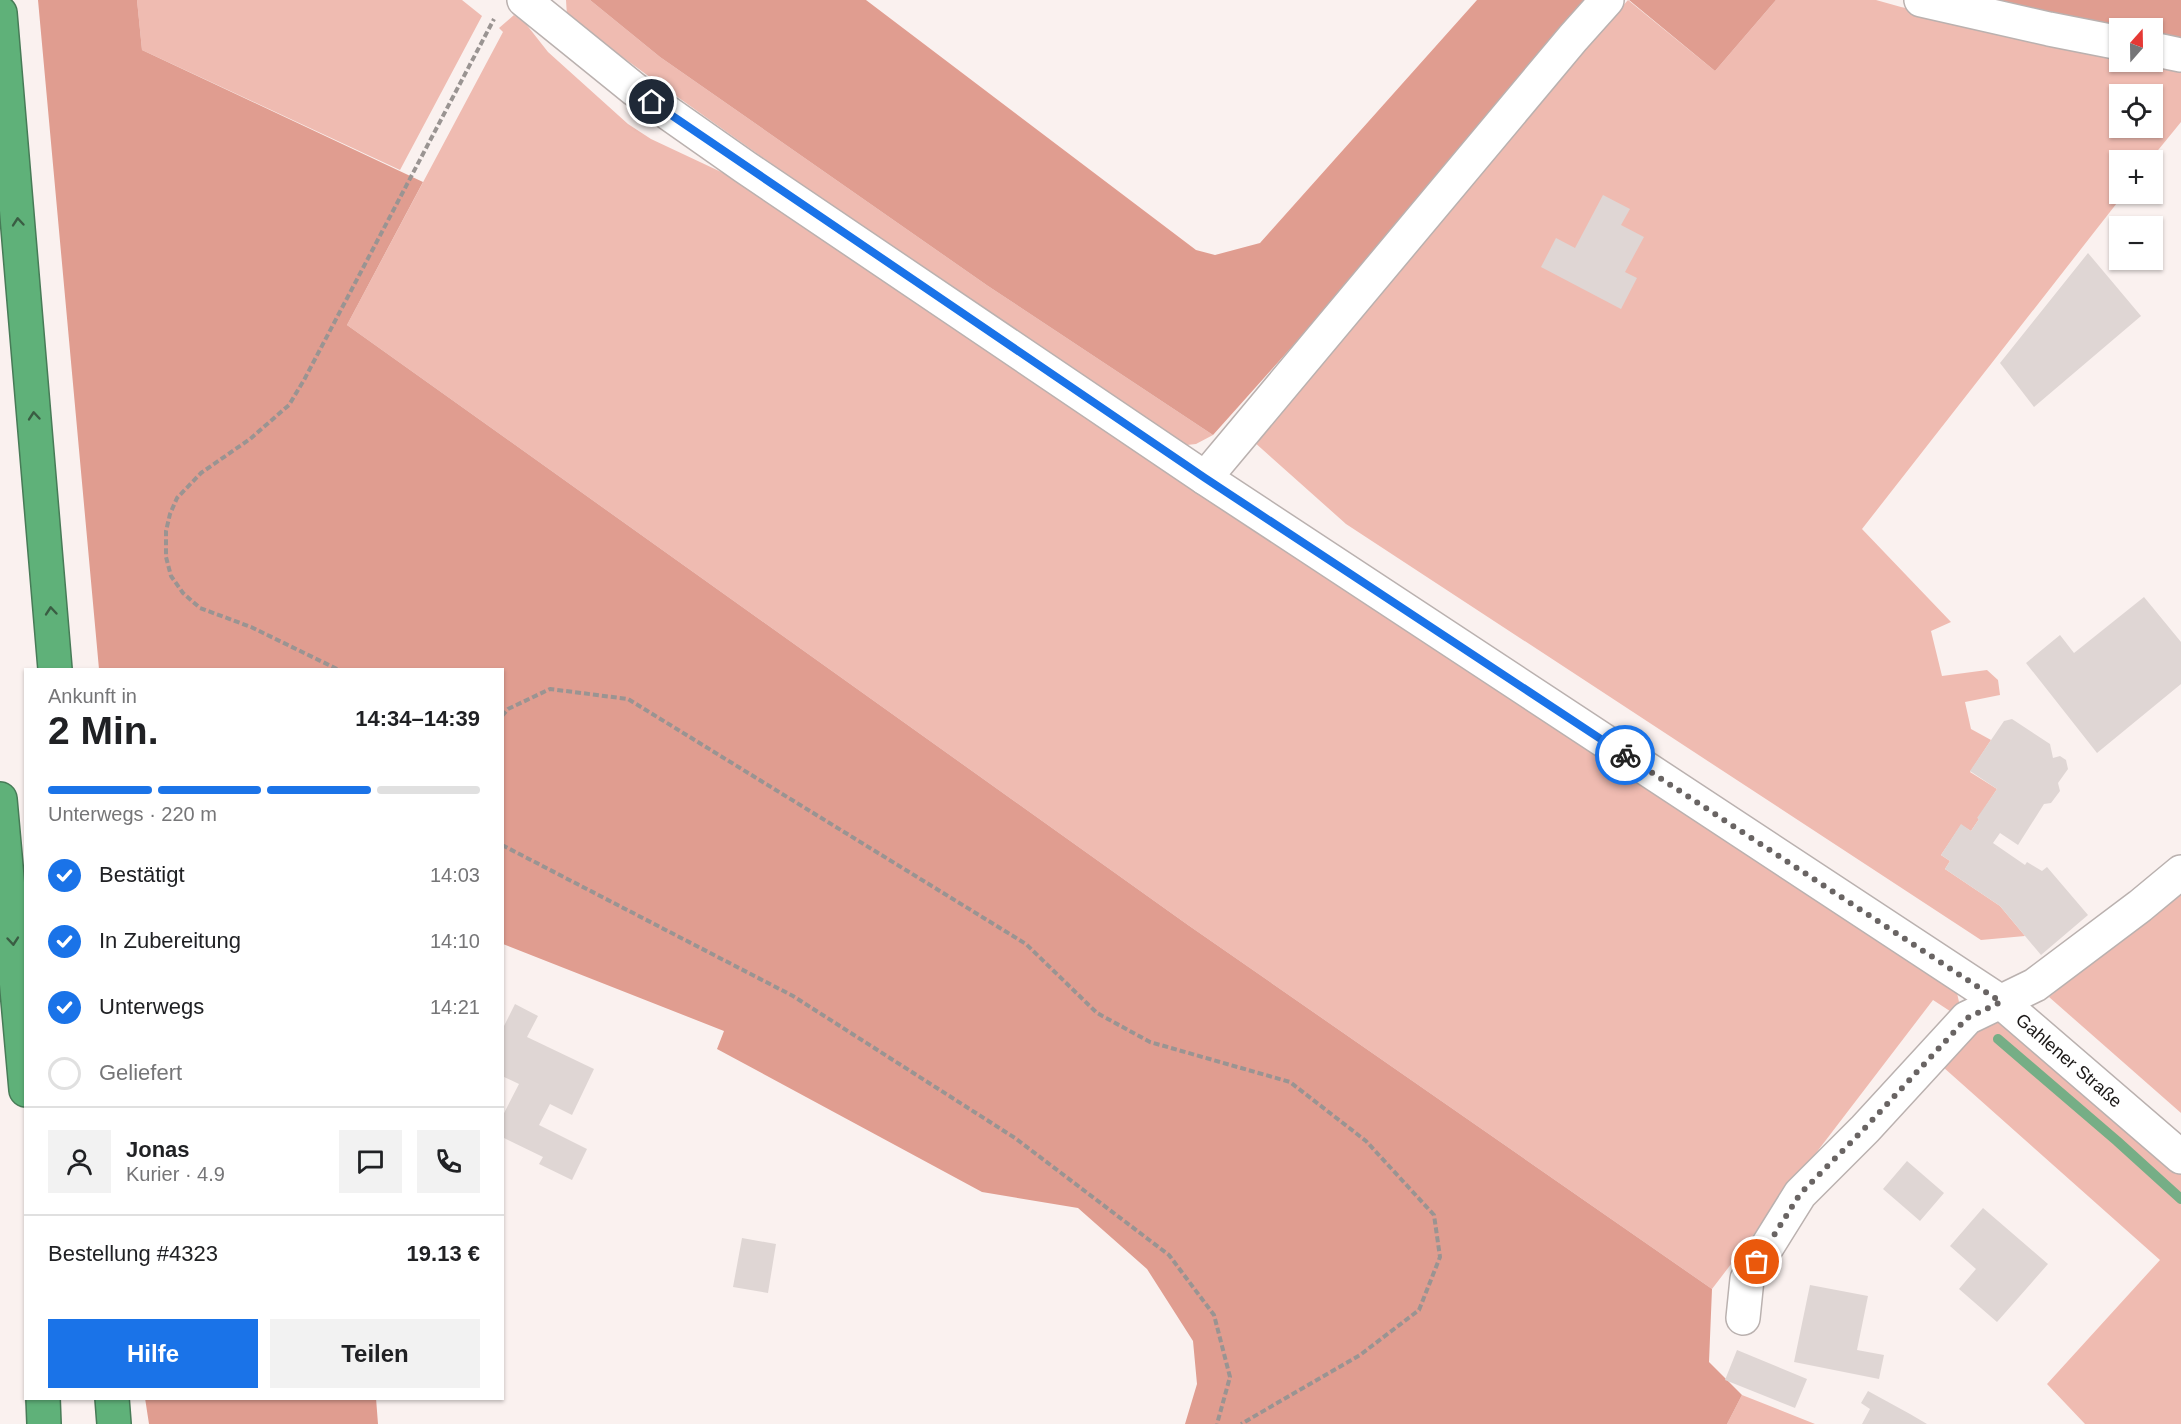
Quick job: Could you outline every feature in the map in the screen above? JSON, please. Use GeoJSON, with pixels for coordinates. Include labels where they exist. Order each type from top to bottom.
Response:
{"type":"FeatureCollection","features":[{"type":"Feature","properties":{"kind":"highway"},"geometry":{"type":"LineString","coordinates":[[0,13],[55,668]]}},
{"type":"Feature","properties":{"kind":"highway"},"geometry":{"type":"LineString","coordinates":[[0,800],[24,1068]]}},
{"type":"Feature","properties":{"kind":"highway"},"geometry":{"type":"LineString","coordinates":[[43,1400],[44,1424]]}},
{"type":"Feature","properties":{"kind":"highway"},"geometry":{"type":"LineString","coordinates":[[112,1400],[114,1424]]}},
{"type":"Feature","properties":{"kind":"street"},"geometry":{"type":"LineString","coordinates":[[1205,478],[1607,0]]}},
{"type":"Feature","properties":{"kind":"street"},"geometry":{"type":"LineString","coordinates":[[1921,0],[2109,41]]}},
{"type":"Feature","properties":{"kind":"street","name":"Gahlener Straße"},"geometry":{"type":"LineString","coordinates":[[512,5],[745,167],[1205,478],[2001,1002],[2181,1157]]}},
{"type":"Feature","properties":{"kind":"street"},"geometry":{"type":"LineString","coordinates":[[2163,51],[2181,55]]}},
{"type":"Feature","properties":{"kind":"street"},"geometry":{"type":"LineString","coordinates":[[1743,1318],[1747,1279],[1800,1194],[1967,1018],[2035,985],[2181,872]]}},
{"type":"Feature","properties":{"kind":"path"},"geometry":{"type":"LineString","coordinates":[[335,668],[251,627],[200,608],[183,593],[171,576],[166,557],[166,531],[170,513],[177,498],[201,473],[250,440],[289,405],[512,5]]}},
{"type":"Feature","properties":{"kind":"path"},"geometry":{"type":"LineString","coordinates":[[504,714],[508,709],[550,689],[628,699],[1026,944],[1097,1012],[1150,1042],[1290,1082],[1366,1141],[1434,1215],[1440,1257],[1419,1310],[1360,1355],[1241,1424]]}},
{"type":"Feature","properties":{"kind":"path"},"geometry":{"type":"LineString","coordinates":[[504,846],[793,996],[1015,1138],[1169,1255],[1214,1315],[1230,1377],[1217,1424]]}},
{"type":"Feature","properties":{"kind":"shaded area"},"geometry":{"type":"Polygon","coordinates":[[[38,0],[137,0],[142,50],[423,182],[347,325],[1188,925],[1712,1289],[1709,1362],[1742,1395],[1727,1424],[1185,1424],[1197,1384],[1193,1341],[1147,1269],[1078,1208],[982,1192],[717,1049],[724,1031],[504,944],[504,668],[99,668],[38,0]]]}},
{"type":"Feature","properties":{"kind":"shaded area"},"geometry":{"type":"Polygon","coordinates":[[[137,0],[462,0],[482,16],[400,170],[142,50],[137,0]]]}},
{"type":"Feature","properties":{"kind":"shaded area"},"geometry":{"type":"Polygon","coordinates":[[[566,0],[590,0],[660,57],[988,286],[1213,435],[1196,444],[1187,445],[1030,340],[796,181],[643,72],[567,16],[566,0]]]}},
{"type":"Feature","properties":{"kind":"shaded area"},"geometry":{"type":"Polygon","coordinates":[[[590,0],[866,0],[1196,250],[1215,255],[1260,243],[1477,0],[1596,0],[1561,46],[1213,435],[988,286],[660,57],[590,0]]]}},
{"type":"Feature","properties":{"kind":"shaded area"},"geometry":{"type":"Polygon","coordinates":[[[1628,0],[1715,71],[1776,0],[1876,0],[2109,51],[2109,72],[2163,72],[2163,64],[2181,66],[2181,122],[2158,150],[2109,150],[2109,204],[2116,204],[1862,529],[1951,622],[1931,631],[1942,676],[1987,670],[1998,680],[2000,695],[1965,702],[1971,729],[1991,740],[1970,772],[1997,789],[1971,831],[1961,825],[1941,855],[1950,861],[1945,869],[2000,906],[2025,936],[1981,940],[1346,524],[1253,441],[1525,117],[1628,0]]]}},
{"type":"Feature","properties":{"kind":"shaded area"},"geometry":{"type":"Polygon","coordinates":[[[1629,0],[1776,0],[1715,71],[1629,0]]]}},
{"type":"Feature","properties":{"kind":"shaded area"},"geometry":{"type":"Polygon","coordinates":[[[1955,0],[2181,0],[2181,45],[2163,41],[2163,18],[2109,18],[2109,26],[1955,0]]]}},
{"type":"Feature","properties":{"kind":"shaded area"},"geometry":{"type":"Polygon","coordinates":[[[514,15],[526,24],[548,52],[628,124],[651,139],[734,178],[1957,993],[1959,1002],[1956,1015],[1933,1000],[1712,1289],[1188,925],[347,325],[503,32],[499,28],[514,15]]]}},
{"type":"Feature","properties":{"kind":"shaded area"},"geometry":{"type":"Polygon","coordinates":[[[2181,891],[2181,1113],[2049,997],[2181,891]]]}},
{"type":"Feature","properties":{"kind":"shaded area"},"geometry":{"type":"Polygon","coordinates":[[[1985,1021],[2002,1021],[2096,1098],[2181,1175],[2181,1424],[2085,1424],[2047,1384],[2160,1260],[1943,1067],[1985,1021]]]}},
{"type":"Feature","properties":{"kind":"shaded area"},"geometry":{"type":"Polygon","coordinates":[[[1742,1395],[1815,1424],[1727,1424],[1742,1395]]]}},
{"type":"Feature","properties":{"kind":"shaded area"},"geometry":{"type":"Polygon","coordinates":[[[145,1400],[376,1400],[378,1424],[149,1424],[145,1400]]]}},
{"type":"Feature","properties":{"kind":"building"},"geometry":{"type":"Polygon","coordinates":[[[1603,195],[1630,209],[1621,225],[1644,237],[1625,272],[1637,278],[1621,309],[1541,267],[1556,238],[1575,248],[1603,195]]]}},
{"type":"Feature","properties":{"kind":"building"},"geometry":{"type":"Polygon","coordinates":[[[2088,253],[2141,316],[2034,407],[2000,363],[2088,253]]]}},
{"type":"Feature","properties":{"kind":"building"},"geometry":{"type":"Polygon","coordinates":[[[2144,597],[2181,642],[2181,684],[2097,753],[2026,663],[2060,635],[2074,653],[2144,597]]]}},
{"type":"Feature","properties":{"kind":"building"},"geometry":{"type":"Polygon","coordinates":[[[2012,719],[2050,744],[2053,758],[2060,756],[2066,760],[2068,769],[2058,783],[2060,791],[2051,803],[2044,804],[2018,845],[2000,833],[1993,843],[2025,865],[2027,862],[2042,871],[2047,867],[2088,915],[2041,955],[2000,906],[1945,869],[1950,861],[1941,855],[1961,824],[1971,831],[1997,789],[1970,771],[2004,721],[2012,719]]]}},
{"type":"Feature","properties":{"kind":"building"},"geometry":{"type":"Polygon","coordinates":[[[515,1004],[538,1016],[527,1037],[594,1069],[572,1115],[550,1104],[539,1125],[587,1149],[572,1180],[539,1164],[543,1157],[504,1138],[504,1113],[519,1084],[504,1077],[504,1026],[515,1004]]]}},
{"type":"Feature","properties":{"kind":"building"},"geometry":{"type":"Polygon","coordinates":[[[1907,1161],[1944,1193],[1920,1221],[1883,1189],[1907,1161]]]}},
{"type":"Feature","properties":{"kind":"building"},"geometry":{"type":"Polygon","coordinates":[[[1983,1208],[2048,1264],[1997,1322],[1959,1289],[1976,1269],[1950,1246],[1983,1208]]]}},
{"type":"Feature","properties":{"kind":"building"},"geometry":{"type":"Polygon","coordinates":[[[742,1238],[776,1244],[768,1293],[733,1287],[742,1238]]]}},
{"type":"Feature","properties":{"kind":"building"},"geometry":{"type":"Polygon","coordinates":[[[1810,1285],[1868,1296],[1857,1350],[1884,1355],[1879,1379],[1794,1362],[1810,1285]]]}},
{"type":"Feature","properties":{"kind":"building"},"geometry":{"type":"Polygon","coordinates":[[[1737,1350],[1807,1379],[1795,1408],[1725,1380],[1737,1350]]]}},
{"type":"Feature","properties":{"kind":"building"},"geometry":{"type":"Polygon","coordinates":[[[1868,1391],[1927,1424],[1862,1424],[1870,1409],[1861,1403],[1868,1391]]]}},
{"type":"Feature","properties":{"kind":"waterway"},"geometry":{"type":"LineString","coordinates":[[1998,1039],[2181,1199]]}},
{"type":"Feature","properties":{"kind":"way so far"},"geometry":{"type":"LineString","coordinates":[[1625,755],[2001,1002],[1967,1018],[1800,1194],[1757,1262]]}},
{"type":"Feature","properties":{"kind":"route"},"geometry":{"type":"LineString","coordinates":[[652,102],[1205,478],[1625,755]]}}]}
